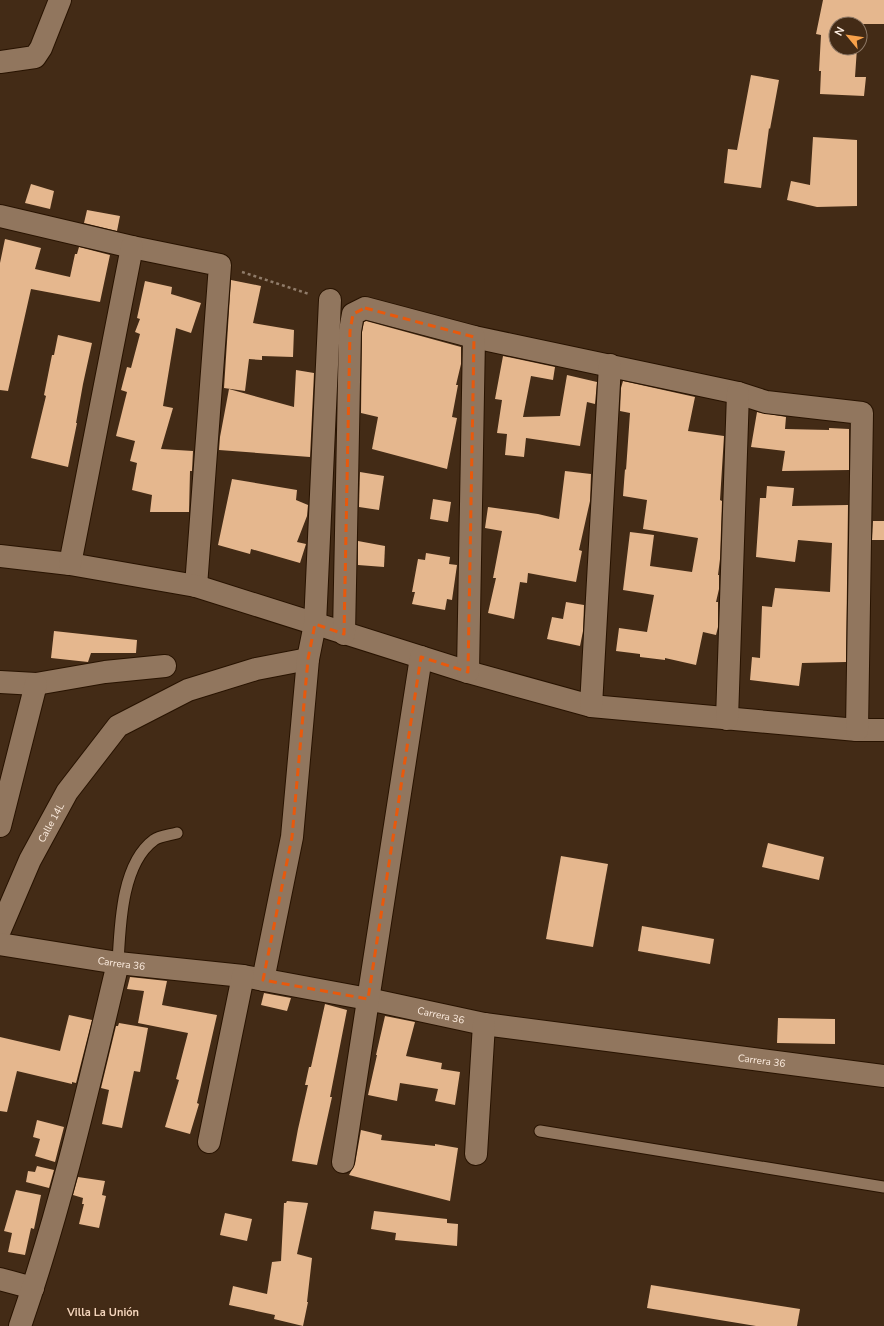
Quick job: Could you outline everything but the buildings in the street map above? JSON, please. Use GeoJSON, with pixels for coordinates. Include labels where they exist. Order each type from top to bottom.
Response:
{"type":"FeatureCollection","features":[{"type":"Feature","properties":{"kind":"street"},"geometry":{"type":"LineString","coordinates":[[0,62],[35,57],[41,48],[60,0]]}},
{"type":"Feature","properties":{"kind":"street"},"geometry":{"type":"LineString","coordinates":[[0,216],[132,247],[220,265],[196,586]]}},
{"type":"Feature","properties":{"kind":"street"},"geometry":{"type":"LineString","coordinates":[[70,564],[132,247]]}},
{"type":"Feature","properties":{"kind":"street"},"geometry":{"type":"LineString","coordinates":[[209,1142],[292,837],[308,659],[315,624],[330,300]]}},
{"type":"Feature","properties":{"kind":"street"},"geometry":{"type":"LineString","coordinates":[[344,634],[350,331],[354,314],[365,308],[474,337],[738,393],[766,402],[862,413],[857,730]]}},
{"type":"Feature","properties":{"kind":"street"},"geometry":{"type":"LineString","coordinates":[[468,672],[474,337]]}},
{"type":"Feature","properties":{"kind":"street"},"geometry":{"type":"LineString","coordinates":[[590,706],[610,365]]}},
{"type":"Feature","properties":{"kind":"street"},"geometry":{"type":"LineString","coordinates":[[727,719],[738,393]]}},
{"type":"Feature","properties":{"kind":"street"},"geometry":{"type":"LineString","coordinates":[[0,556],[70,564],[196,586],[468,672],[590,706],[857,730],[884,730]]}},
{"type":"Feature","properties":{"kind":"street"},"geometry":{"type":"LineString","coordinates":[[343,1162],[421,657]]}},
{"type":"Feature","properties":{"kind":"street","name":"Calle 14L"},"geometry":{"type":"LineString","coordinates":[[0,930],[30,860],[68,792],[118,726],[188,690],[256,670],[308,659]]}},
{"type":"Feature","properties":{"kind":"street"},"geometry":{"type":"LineString","coordinates":[[0,682],[36,684],[105,672],[165,666]]}},
{"type":"Feature","properties":{"kind":"street"},"geometry":{"type":"LineString","coordinates":[[0,826],[36,684]]}},
{"type":"Feature","properties":{"kind":"street","name":"Carrera 36"},"geometry":{"type":"LineString","coordinates":[[0,944],[118,963],[253,978],[368,999],[484,1024],[884,1076]]}},
{"type":"Feature","properties":{"kind":"street"},"geometry":{"type":"LineString","coordinates":[[20,1326],[33,1288],[79,1127],[118,963]]}},
{"type":"Feature","properties":{"kind":"street"},"geometry":{"type":"LineString","coordinates":[[476,1154],[484,1024]]}},
{"type":"Feature","properties":{"kind":"street"},"geometry":{"type":"LineString","coordinates":[[0,1279],[33,1288]]}},
{"type":"Feature","properties":{"kind":"lane"},"geometry":{"type":"LineString","coordinates":[[118,963],[120,922],[130,875],[143,850],[155,840],[177,833]]}},
{"type":"Feature","properties":{"kind":"lane"},"geometry":{"type":"LineString","coordinates":[[540,1131],[884,1187]]}},
{"type":"Feature","properties":{"kind":"path"},"geometry":{"type":"LineString","coordinates":[[220,265],[330,300]]}},
{"type":"Feature","properties":{"kind":"highlighted area"},"geometry":{"type":"Polygon","coordinates":[[[365,308],[474,337],[468,672],[421,657],[368,999],[263,980],[292,837],[308,659],[315,624],[344,634],[350,331],[353,314],[365,308]]]}},
{"type":"Feature","properties":{"kind":"district","name":"Villa La Unión"},"geometry":{"type":"Point","coordinates":[103,1312]}}]}
